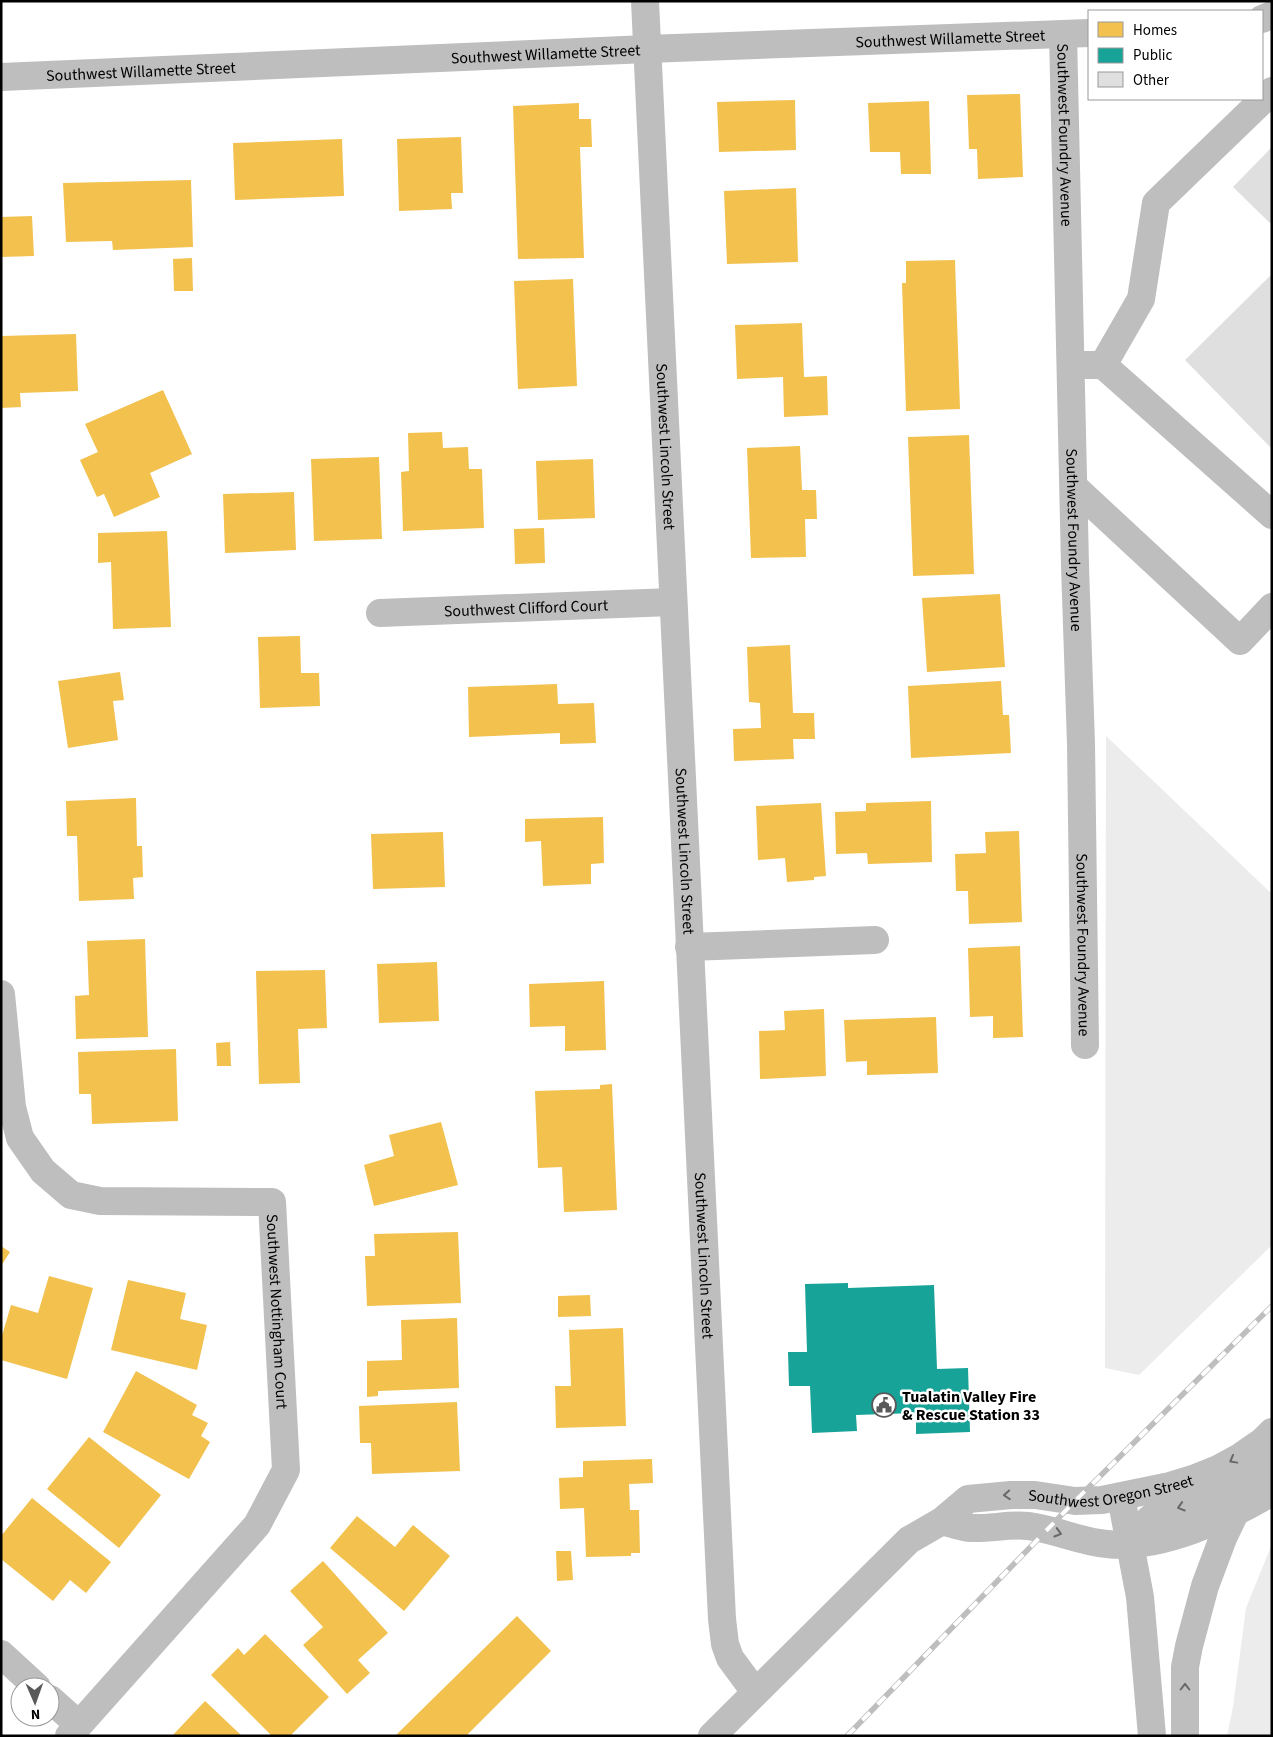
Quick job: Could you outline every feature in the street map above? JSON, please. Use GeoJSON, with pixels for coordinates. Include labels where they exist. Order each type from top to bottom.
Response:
{"type":"FeatureCollection","features":[{"type":"Feature","properties":{"kind":"street","name":"Southwest Lincoln Street"},"geometry":{"type":"LineString","coordinates":[[645,1],[672,602],[722,1619],[725,1644],[730,1658],[756,1692]]}},
{"type":"Feature","properties":{"kind":"street","name":"Southwest Willamette Street"},"geometry":{"type":"LineString","coordinates":[[1,77],[1076,34]]}},
{"type":"Feature","properties":{"kind":"street","name":"Southwest Foundry Avenue"},"geometry":{"type":"LineString","coordinates":[[1076,34],[1071,366],[1081,744],[1085,1045]]}},
{"type":"Feature","properties":{"kind":"street"},"geometry":{"type":"LineString","coordinates":[[1263,99],[1272,90]]}},
{"type":"Feature","properties":{"kind":"street"},"geometry":{"type":"LineString","coordinates":[[1103,365],[1141,299],[1156,203],[1262,100]]}},
{"type":"Feature","properties":{"kind":"street"},"geometry":{"type":"LineString","coordinates":[[1071,366],[1103,365],[1272,515]]}},
{"type":"Feature","properties":{"kind":"street"},"geometry":{"type":"LineString","coordinates":[[1074,487],[1240,641],[1272,607]]}},
{"type":"Feature","properties":{"kind":"street","name":"Southwest Clifford Court"},"geometry":{"type":"LineString","coordinates":[[380,613],[672,602]]}},
{"type":"Feature","properties":{"kind":"street"},"geometry":{"type":"LineString","coordinates":[[689,947],[875,940]]}},
{"type":"Feature","properties":{"kind":"street","name":"Southwest Nottingham Court"},"geometry":{"type":"LineString","coordinates":[[1,994],[12,1107],[20,1138],[43,1171],[71,1195],[100,1201],[272,1202],[286,1470],[257,1525],[73,1730]]}},
{"type":"Feature","properties":{"kind":"street","name":"Southwest Oregon Street"},"geometry":{"type":"LineString","coordinates":[[712,1736],[909,1540],[942,1521],[968,1499],[1012,1495],[1035,1495],[1075,1501],[1121,1497],[1170,1486],[1218,1469],[1240,1457],[1263,1441],[1272,1432]]}},
{"type":"Feature","properties":{"kind":"street"},"geometry":{"type":"LineString","coordinates":[[1130,1544],[1144,1525],[1156,1514],[1201,1501],[1258,1473],[1272,1462]]}},
{"type":"Feature","properties":{"kind":"street","name":"Southwest Oregon Street"},"geometry":{"type":"LineString","coordinates":[[942,1521],[970,1528],[1012,1525],[1028,1526],[1090,1542],[1109,1545],[1130,1544],[1181,1533],[1235,1513],[1272,1492]]}},
{"type":"Feature","properties":{"kind":"street"},"geometry":{"type":"LineString","coordinates":[[1121,1497],[1140,1597],[1152,1736]]}},
{"type":"Feature","properties":{"kind":"street"},"geometry":{"type":"LineString","coordinates":[[1185,1736],[1185,1667],[1189,1646],[1205,1586],[1223,1538],[1235,1513]]}},
{"type":"Feature","properties":{"kind":"street"},"geometry":{"type":"LineString","coordinates":[[1,1654],[26,1677]]}},
{"type":"Feature","properties":{"kind":"street"},"geometry":{"type":"LineString","coordinates":[[60,1712],[73,1730]]}},
{"type":"Feature","properties":{"kind":"shaded area"},"geometry":{"type":"Polygon","coordinates":[[[1106,736],[1272,894],[1272,1245],[1139,1375],[1105,1368],[1106,736]]]}},
{"type":"Feature","properties":{"kind":"shaded area"},"geometry":{"type":"Polygon","coordinates":[[[1272,1544],[1272,1736],[1227,1736],[1233,1707],[1246,1608],[1272,1544]]]}},
{"type":"Feature","properties":{"kind":"building: Homes"},"geometry":{"type":"Polygon","coordinates":[[[1020,94],[1023,177],[978,179],[977,149],[969,149],[967,95],[1020,94]]]}},
{"type":"Feature","properties":{"kind":"building: Homes"},"geometry":{"type":"Polygon","coordinates":[[[795,100],[796,150],[719,152],[717,102],[795,100]]]}},
{"type":"Feature","properties":{"kind":"building: Homes"},"geometry":{"type":"Polygon","coordinates":[[[929,101],[931,174],[901,174],[900,152],[870,152],[868,103],[929,101]]]}},
{"type":"Feature","properties":{"kind":"building: Homes"},"geometry":{"type":"Polygon","coordinates":[[[579,103],[579,119],[591,119],[592,147],[580,147],[584,258],[518,259],[513,106],[579,103]]]}},
{"type":"Feature","properties":{"kind":"building: Homes"},"geometry":{"type":"Polygon","coordinates":[[[461,137],[463,193],[451,193],[452,209],[399,211],[397,139],[461,137]]]}},
{"type":"Feature","properties":{"kind":"building: Homes"},"geometry":{"type":"Polygon","coordinates":[[[342,139],[344,196],[235,200],[233,143],[342,139]]]}},
{"type":"Feature","properties":{"kind":"building: Homes"},"geometry":{"type":"Polygon","coordinates":[[[191,180],[193,247],[113,250],[112,241],[66,242],[63,183],[191,180]]]}},
{"type":"Feature","properties":{"kind":"building: Homes"},"geometry":{"type":"Polygon","coordinates":[[[796,188],[798,262],[727,264],[724,191],[796,188]]]}},
{"type":"Feature","properties":{"kind":"building: Homes"},"geometry":{"type":"Polygon","coordinates":[[[32,216],[34,256],[1,257],[1,217],[32,216]]]}},
{"type":"Feature","properties":{"kind":"building: Homes"},"geometry":{"type":"Polygon","coordinates":[[[192,258],[193,291],[174,291],[173,259],[192,258]]]}},
{"type":"Feature","properties":{"kind":"building: Homes"},"geometry":{"type":"Polygon","coordinates":[[[955,260],[960,409],[906,411],[902,283],[906,283],[906,261],[955,260]]]}},
{"type":"Feature","properties":{"kind":"building: Homes"},"geometry":{"type":"Polygon","coordinates":[[[573,279],[577,386],[518,389],[514,281],[573,279]]]}},
{"type":"Feature","properties":{"kind":"building: Homes"},"geometry":{"type":"Polygon","coordinates":[[[802,323],[804,377],[827,376],[828,415],[784,417],[783,377],[737,379],[735,325],[802,323]]]}},
{"type":"Feature","properties":{"kind":"building: Homes"},"geometry":{"type":"Polygon","coordinates":[[[76,334],[78,391],[20,393],[21,407],[1,408],[1,336],[76,334]]]}},
{"type":"Feature","properties":{"kind":"building: Homes"},"geometry":{"type":"Polygon","coordinates":[[[163,390],[192,454],[150,473],[160,497],[114,517],[104,494],[97,497],[80,460],[98,452],[85,424],[163,390]]]}},
{"type":"Feature","properties":{"kind":"building: Homes"},"geometry":{"type":"Polygon","coordinates":[[[442,432],[443,448],[468,447],[469,469],[482,469],[484,528],[403,531],[401,472],[409,471],[408,433],[442,432]]]}},
{"type":"Feature","properties":{"kind":"building: Homes"},"geometry":{"type":"Polygon","coordinates":[[[969,435],[974,574],[913,576],[908,437],[969,435]]]}},
{"type":"Feature","properties":{"kind":"building: Homes"},"geometry":{"type":"Polygon","coordinates":[[[800,446],[802,490],[816,490],[817,519],[805,519],[806,557],[751,558],[747,448],[800,446]]]}},
{"type":"Feature","properties":{"kind":"building: Homes"},"geometry":{"type":"Polygon","coordinates":[[[379,457],[382,539],[314,541],[311,459],[379,457]]]}},
{"type":"Feature","properties":{"kind":"building: Homes"},"geometry":{"type":"Polygon","coordinates":[[[593,459],[595,518],[538,520],[536,461],[593,459]]]}},
{"type":"Feature","properties":{"kind":"building: Homes"},"geometry":{"type":"Polygon","coordinates":[[[294,492],[296,550],[225,553],[223,494],[294,492]]]}},
{"type":"Feature","properties":{"kind":"building: Homes"},"geometry":{"type":"Polygon","coordinates":[[[544,528],[545,563],[515,564],[514,529],[544,528]]]}},
{"type":"Feature","properties":{"kind":"building: Homes"},"geometry":{"type":"Polygon","coordinates":[[[167,531],[171,627],[113,629],[111,562],[98,563],[98,533],[167,531]]]}},
{"type":"Feature","properties":{"kind":"building: Homes"},"geometry":{"type":"Polygon","coordinates":[[[1000,594],[1005,667],[927,672],[922,598],[1000,594]]]}},
{"type":"Feature","properties":{"kind":"building: Homes"},"geometry":{"type":"Polygon","coordinates":[[[300,636],[301,673],[319,673],[320,706],[260,708],[258,637],[300,636]]]}},
{"type":"Feature","properties":{"kind":"building: Homes"},"geometry":{"type":"Polygon","coordinates":[[[790,645],[793,713],[814,713],[815,739],[793,739],[794,759],[734,761],[733,729],[761,728],[760,703],[749,702],[747,647],[790,645]]]}},
{"type":"Feature","properties":{"kind":"building: Homes"},"geometry":{"type":"Polygon","coordinates":[[[120,672],[124,700],[113,701],[118,740],[68,748],[58,681],[120,672]]]}},
{"type":"Feature","properties":{"kind":"building: Homes"},"geometry":{"type":"Polygon","coordinates":[[[1001,681],[1003,715],[1009,715],[1011,753],[911,758],[908,686],[1001,681]]]}},
{"type":"Feature","properties":{"kind":"building: Homes"},"geometry":{"type":"Polygon","coordinates":[[[557,684],[558,704],[594,703],[596,743],[560,744],[560,733],[469,737],[468,687],[557,684]]]}},
{"type":"Feature","properties":{"kind":"building: Homes"},"geometry":{"type":"Polygon","coordinates":[[[136,798],[137,846],[142,846],[143,877],[133,878],[134,899],[79,901],[77,836],[67,836],[66,801],[136,798]]]}},
{"type":"Feature","properties":{"kind":"building: Homes"},"geometry":{"type":"Polygon","coordinates":[[[931,801],[932,862],[868,864],[867,853],[836,854],[835,812],[866,811],[866,803],[931,801]]]}},
{"type":"Feature","properties":{"kind":"building: Homes"},"geometry":{"type":"Polygon","coordinates":[[[821,803],[826,876],[814,877],[814,880],[787,882],[785,858],[758,860],[756,806],[821,803]]]}},
{"type":"Feature","properties":{"kind":"building: Homes"},"geometry":{"type":"Polygon","coordinates":[[[603,817],[604,863],[591,864],[591,884],[543,886],[541,841],[525,842],[525,819],[603,817]]]}},
{"type":"Feature","properties":{"kind":"building: Homes"},"geometry":{"type":"Polygon","coordinates":[[[1019,831],[1022,922],[969,924],[968,891],[956,891],[955,854],[986,853],[985,832],[1019,831]]]}},
{"type":"Feature","properties":{"kind":"building: Homes"},"geometry":{"type":"Polygon","coordinates":[[[443,832],[445,887],[373,889],[371,834],[443,832]]]}},
{"type":"Feature","properties":{"kind":"building: Homes"},"geometry":{"type":"Polygon","coordinates":[[[145,939],[148,1037],[76,1039],[75,996],[89,995],[87,941],[145,939]]]}},
{"type":"Feature","properties":{"kind":"building: Homes"},"geometry":{"type":"Polygon","coordinates":[[[1020,946],[1023,1037],[993,1038],[993,1016],[970,1017],[968,948],[1020,946]]]}},
{"type":"Feature","properties":{"kind":"building: Homes"},"geometry":{"type":"Polygon","coordinates":[[[437,962],[439,1021],[379,1023],[377,964],[437,962]]]}},
{"type":"Feature","properties":{"kind":"building: Homes"},"geometry":{"type":"Polygon","coordinates":[[[325,970],[327,1028],[298,1029],[300,1083],[259,1084],[256,971],[325,970]]]}},
{"type":"Feature","properties":{"kind":"building: Homes"},"geometry":{"type":"Polygon","coordinates":[[[604,981],[606,1050],[565,1051],[565,1026],[530,1027],[529,984],[604,981]]]}},
{"type":"Feature","properties":{"kind":"building: Homes"},"geometry":{"type":"Polygon","coordinates":[[[824,1009],[826,1076],[760,1079],[759,1031],[785,1030],[784,1011],[824,1009]]]}},
{"type":"Feature","properties":{"kind":"building: Homes"},"geometry":{"type":"Polygon","coordinates":[[[936,1017],[938,1073],[867,1075],[867,1061],[846,1062],[844,1020],[936,1017]]]}},
{"type":"Feature","properties":{"kind":"building: Homes"},"geometry":{"type":"Polygon","coordinates":[[[230,1042],[231,1066],[217,1066],[216,1043],[230,1042]]]}},
{"type":"Feature","properties":{"kind":"building: Homes"},"geometry":{"type":"Polygon","coordinates":[[[176,1049],[178,1121],[92,1124],[91,1094],[79,1094],[78,1052],[176,1049]]]}},
{"type":"Feature","properties":{"kind":"building: Homes"},"geometry":{"type":"Polygon","coordinates":[[[612,1084],[617,1210],[564,1212],[562,1167],[538,1168],[535,1091],[600,1089],[600,1085],[612,1084]]]}},
{"type":"Feature","properties":{"kind":"building: Homes"},"geometry":{"type":"Polygon","coordinates":[[[441,1122],[458,1185],[374,1206],[364,1165],[394,1156],[389,1135],[441,1122]]]}},
{"type":"Feature","properties":{"kind":"building: Homes"},"geometry":{"type":"Polygon","coordinates":[[[458,1232],[461,1303],[367,1306],[365,1256],[375,1256],[374,1234],[458,1232]]]}},
{"type":"Feature","properties":{"kind":"building: Homes"},"geometry":{"type":"Polygon","coordinates":[[[1,1246],[10,1252],[1,1266],[1,1246]]]}},
{"type":"Feature","properties":{"kind":"building: Homes"},"geometry":{"type":"Polygon","coordinates":[[[49,1276],[93,1288],[67,1379],[1,1360],[1,1339],[11,1305],[38,1313],[49,1276]]]}},
{"type":"Feature","properties":{"kind":"building: Homes"},"geometry":{"type":"Polygon","coordinates":[[[128,1280],[186,1293],[180,1319],[207,1325],[197,1370],[111,1350],[128,1280]]]}},
{"type":"Feature","properties":{"kind":"building: Homes"},"geometry":{"type":"Polygon","coordinates":[[[590,1295],[591,1316],[558,1317],[558,1296],[590,1295]]]}},
{"type":"Feature","properties":{"kind":"building: Homes"},"geometry":{"type":"Polygon","coordinates":[[[457,1318],[459,1388],[378,1391],[378,1396],[367,1397],[367,1361],[402,1360],[401,1320],[457,1318]]]}},
{"type":"Feature","properties":{"kind":"building: Homes"},"geometry":{"type":"Polygon","coordinates":[[[623,1328],[626,1426],[556,1428],[555,1386],[571,1386],[569,1330],[623,1328]]]}},
{"type":"Feature","properties":{"kind":"building: Homes"},"geometry":{"type":"Polygon","coordinates":[[[136,1371],[197,1405],[192,1415],[208,1423],[201,1436],[210,1442],[189,1479],[103,1432],[136,1371]]]}},
{"type":"Feature","properties":{"kind":"building: Homes"},"geometry":{"type":"Polygon","coordinates":[[[457,1402],[460,1471],[372,1474],[371,1443],[360,1443],[359,1406],[457,1402]]]}},
{"type":"Feature","properties":{"kind":"building: Homes"},"geometry":{"type":"Polygon","coordinates":[[[89,1437],[161,1495],[119,1548],[47,1489],[89,1437]]]}},
{"type":"Feature","properties":{"kind":"building: Homes"},"geometry":{"type":"Polygon","coordinates":[[[652,1459],[653,1483],[629,1484],[630,1510],[639,1510],[640,1553],[631,1553],[631,1556],[586,1557],[584,1508],[560,1509],[559,1478],[583,1477],[583,1461],[652,1459]]]}},
{"type":"Feature","properties":{"kind":"building: Homes"},"geometry":{"type":"Polygon","coordinates":[[[32,1498],[111,1562],[86,1593],[70,1580],[53,1601],[1,1559],[1,1536],[32,1498]]]}},
{"type":"Feature","properties":{"kind":"building: Homes"},"geometry":{"type":"Polygon","coordinates":[[[357,1516],[395,1547],[413,1525],[450,1556],[404,1611],[330,1548],[357,1516]]]}},
{"type":"Feature","properties":{"kind":"building: Homes"},"geometry":{"type":"Polygon","coordinates":[[[556,1551],[571,1551],[573,1580],[557,1581],[556,1551]]]}},
{"type":"Feature","properties":{"kind":"building: Homes"},"geometry":{"type":"Polygon","coordinates":[[[323,1561],[388,1633],[358,1660],[370,1673],[347,1694],[303,1645],[323,1627],[290,1591],[323,1561]]]}},
{"type":"Feature","properties":{"kind":"building: Homes"},"geometry":{"type":"Polygon","coordinates":[[[517,1616],[551,1651],[466,1736],[395,1736],[517,1616]]]}},
{"type":"Feature","properties":{"kind":"building: Homes"},"geometry":{"type":"Polygon","coordinates":[[[265,1634],[329,1697],[290,1736],[272,1736],[211,1675],[238,1648],[244,1655],[265,1634]]]}},
{"type":"Feature","properties":{"kind":"building: Homes"},"geometry":{"type":"Polygon","coordinates":[[[205,1701],[242,1736],[172,1736],[205,1701]]]}},
{"type":"Feature","properties":{"kind":"building: Public"},"geometry":{"type":"Polygon","coordinates":[[[848,1283],[848,1288],[934,1285],[937,1369],[968,1368],[970,1432],[916,1434],[916,1413],[856,1415],[857,1431],[812,1433],[810,1386],[789,1386],[788,1352],[807,1352],[805,1284],[848,1283]]]}},
{"type":"Feature","properties":{"kind":"building: Other"},"geometry":{"type":"Polygon","coordinates":[[[1272,147],[1272,225],[1233,187],[1272,147]]]}},
{"type":"Feature","properties":{"kind":"building: Other"},"geometry":{"type":"Polygon","coordinates":[[[1272,274],[1272,449],[1185,360],[1272,274]]]}},
{"type":"Feature","properties":{"kind":"railway"},"geometry":{"type":"LineString","coordinates":[[847,1736],[1075,1501],[1272,1306]]}},
{"type":"Feature","properties":{"kind":"place","name":"Tualatin Valley Fire & Rescue Station 33"},"geometry":{"type":"Point","coordinates":[884,1405]}}]}
